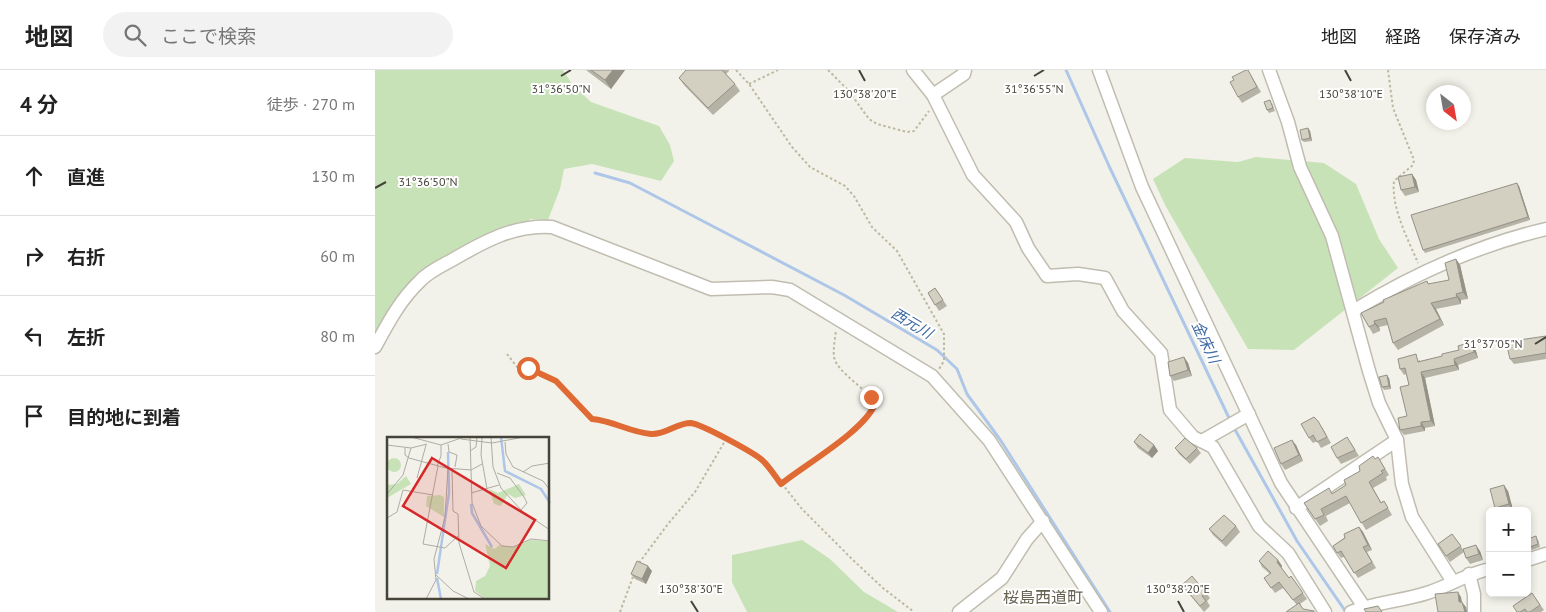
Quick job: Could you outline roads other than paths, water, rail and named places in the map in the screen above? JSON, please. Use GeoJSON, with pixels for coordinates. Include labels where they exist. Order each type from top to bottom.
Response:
{"type":"FeatureCollection","features":[{"type":"Feature","properties":{"kind":"street"},"geometry":{"type":"LineString","coordinates":[[913,70],[934,97],[973,175],[1016,222],[1027,248],[1047,276],[1077,274],[1105,278],[1123,311],[1161,353],[1170,410],[1190,434],[1213,447],[1259,526],[1288,554],[1325,612]]}},
{"type":"Feature","properties":{"kind":"street"},"geometry":{"type":"LineString","coordinates":[[934,97],[964,74],[965,70]]}},
{"type":"Feature","properties":{"kind":"street"},"geometry":{"type":"LineString","coordinates":[[1099,70],[1143,187],[1246,416],[1296,508],[1365,607]]}},
{"type":"Feature","properties":{"kind":"street"},"geometry":{"type":"LineString","coordinates":[[1269,70],[1288,122],[1297,160],[1332,236],[1379,403],[1397,440],[1402,484],[1412,517],[1453,582]]}},
{"type":"Feature","properties":{"kind":"street"},"geometry":{"type":"LineString","coordinates":[[375,347],[397,308],[421,279],[479,244],[516,230],[536,226],[552,227],[597,243],[711,289],[773,287],[790,290],[932,376],[989,440],[1101,612]]}},
{"type":"Feature","properties":{"kind":"street"},"geometry":{"type":"LineString","coordinates":[[1353,311],[1422,272],[1490,246],[1546,230]]}},
{"type":"Feature","properties":{"kind":"street"},"geometry":{"type":"LineString","coordinates":[[1202,441],[1246,416]]}},
{"type":"Feature","properties":{"kind":"street"},"geometry":{"type":"LineString","coordinates":[[1296,508],[1397,440]]}},
{"type":"Feature","properties":{"kind":"street"},"geometry":{"type":"LineString","coordinates":[[959,612],[1002,578],[1027,539],[1043,522]]}},
{"type":"Feature","properties":{"kind":"street"},"geometry":{"type":"LineString","coordinates":[[1531,559],[1546,554]]}},
{"type":"Feature","properties":{"kind":"street"},"geometry":{"type":"LineString","coordinates":[[1351,612],[1365,607],[1416,596],[1469,574],[1486,570]]}},
{"type":"Feature","properties":{"kind":"street"},"geometry":{"type":"LineString","coordinates":[[1469,574],[1474,594],[1474,612]]}},
{"type":"Feature","properties":{"kind":"waterway","name":"金床川"},"geometry":{"type":"LineString","coordinates":[[1066,70],[1109,166],[1230,420]]}},
{"type":"Feature","properties":{"kind":"waterway","name":"西元川"},"geometry":{"type":"LineString","coordinates":[[595,173],[630,183],[844,295],[937,350],[957,369],[967,394],[1001,441],[1110,612]]}},
{"type":"Feature","properties":{"kind":"waterway","name":"金床川"},"geometry":{"type":"LineString","coordinates":[[1233,426],[1297,541],[1346,612]]}},
{"type":"Feature","properties":{"kind":"district","name":"桜島西道町"},"geometry":{"type":"Point","coordinates":[1043,597]}}]}
